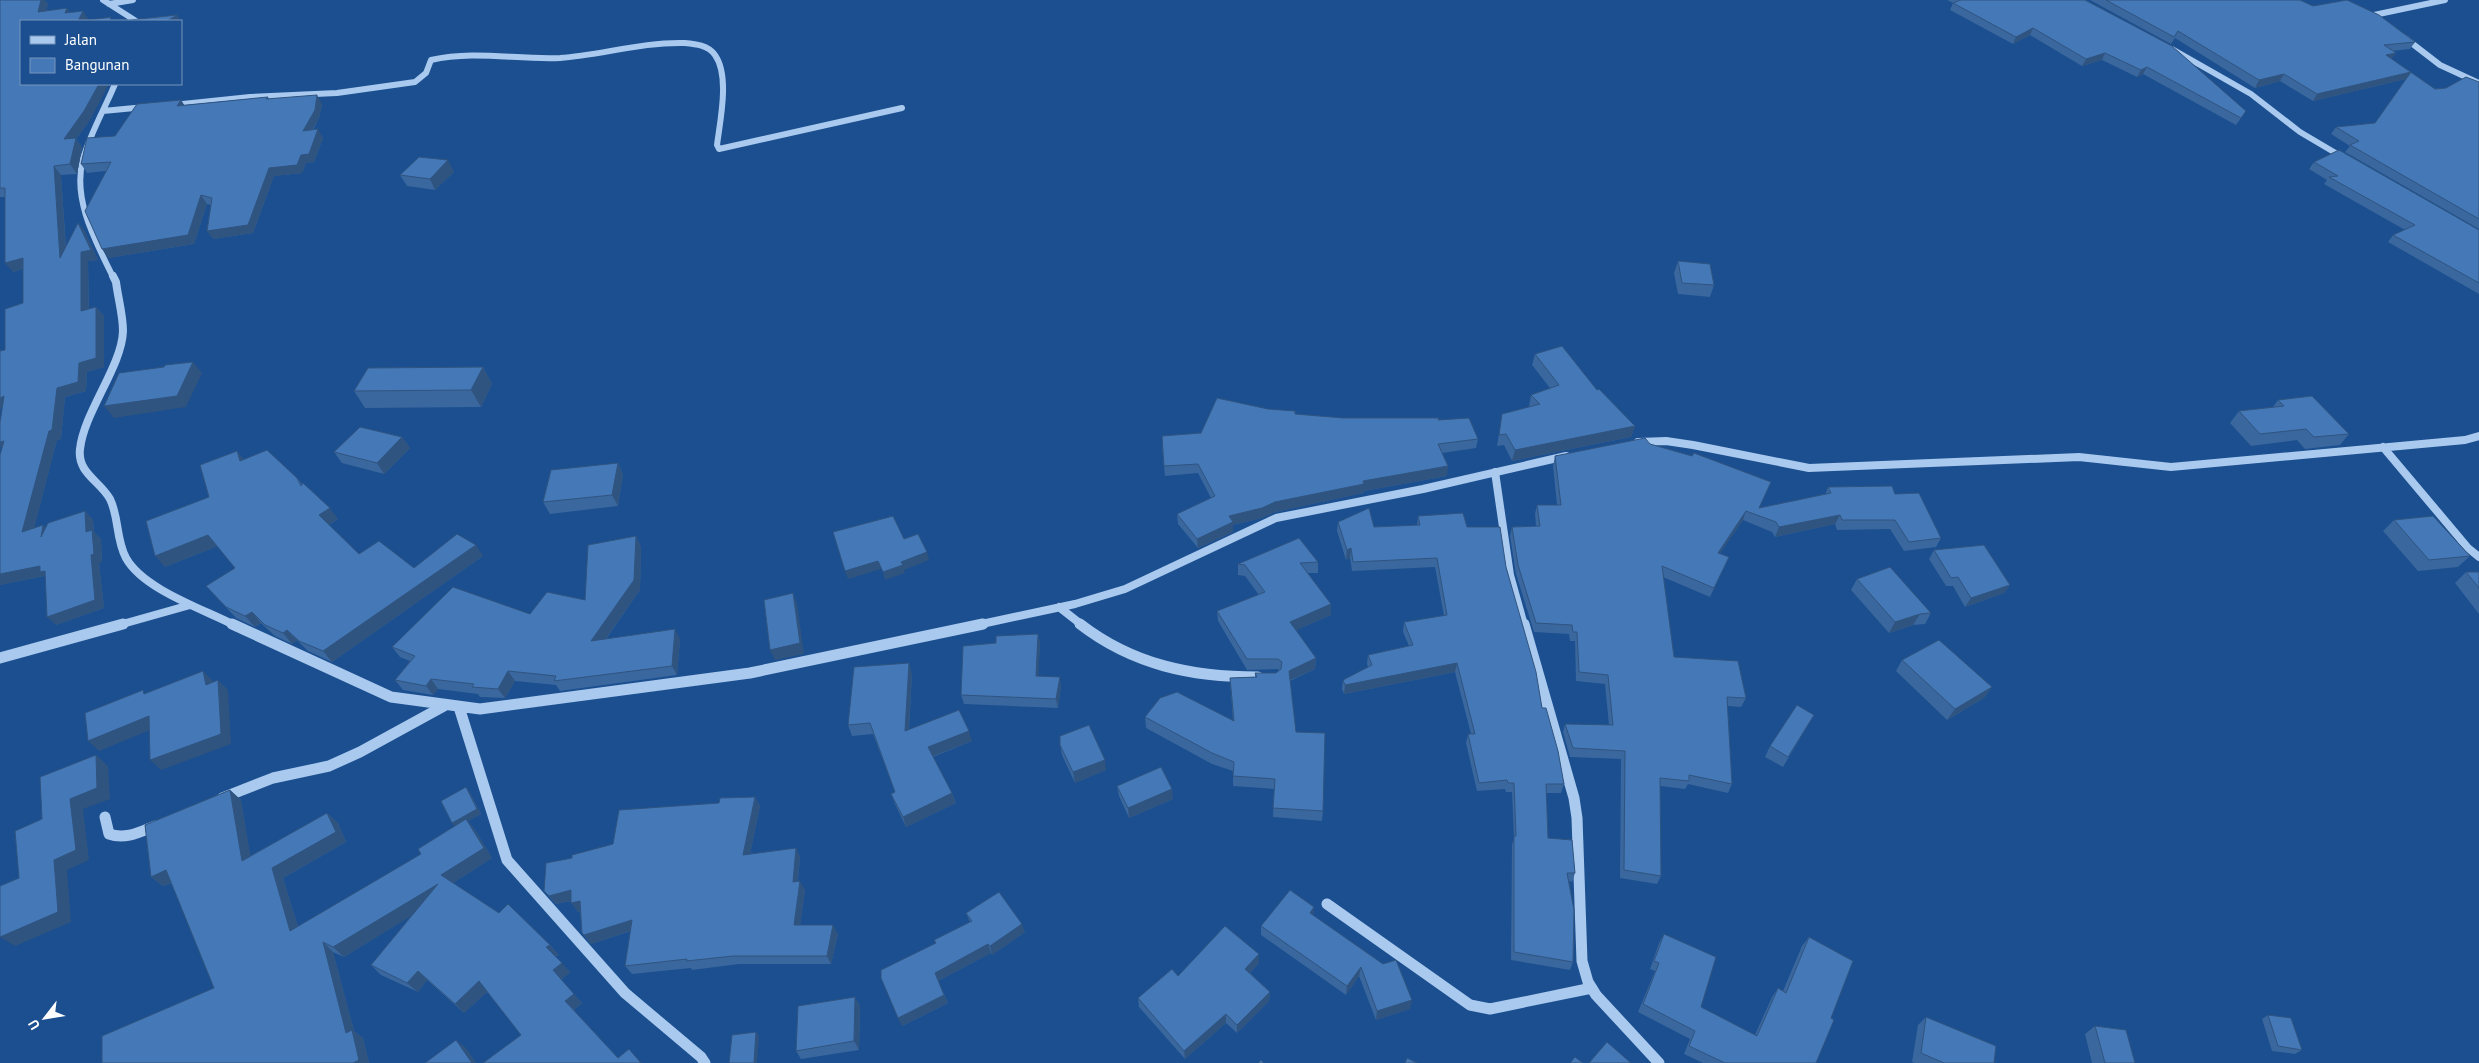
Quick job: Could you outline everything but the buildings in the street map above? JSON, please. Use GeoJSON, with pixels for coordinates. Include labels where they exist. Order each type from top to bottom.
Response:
{"type":"FeatureCollection","features":[{"type":"Feature","properties":{"kind":"street"},"geometry":{"type":"LineString","coordinates":[[103,0],[134,20]]}},
{"type":"Feature","properties":{"kind":"street"},"geometry":{"type":"LineString","coordinates":[[109,4],[133,0]]}},
{"type":"Feature","properties":{"kind":"street"},"geometry":{"type":"LineString","coordinates":[[2374,15],[2425,6],[2445,0]]}},
{"type":"Feature","properties":{"kind":"street"},"geometry":{"type":"LineString","coordinates":[[2366,11],[2382,21]]}},
{"type":"Feature","properties":{"kind":"street"},"geometry":{"type":"LineString","coordinates":[[2398,33],[2440,65],[2479,83]]}},
{"type":"Feature","properties":{"kind":"street"},"geometry":{"type":"LineString","coordinates":[[166,105],[250,97],[337,93],[415,82],[424,76],[430,67],[431,60],[456,54],[556,58],[654,44],[694,44],[708,48],[716,60],[723,77],[717,145],[719,149],[902,108]]}},
{"type":"Feature","properties":{"kind":"street"},"geometry":{"type":"LineString","coordinates":[[2162,44],[2251,94],[2300,132],[2352,163]]}},
{"type":"Feature","properties":{"kind":"street"},"geometry":{"type":"LineString","coordinates":[[115,85],[83,159],[80,170],[80,184],[91,233],[116,282],[123,330],[120,347],[87,425],[80,448],[80,462],[89,476],[110,500],[125,557],[137,574],[190,605],[391,697],[444,706],[480,709],[750,673],[1059,607],[1125,589],[1276,518],[1576,454]]}},
{"type":"Feature","properties":{"kind":"street"},"geometry":{"type":"LineString","coordinates":[[103,111],[157,106]]}},
{"type":"Feature","properties":{"kind":"street"},"geometry":{"type":"LineString","coordinates":[[1627,444],[1666,441],[1810,468],[2079,457],[2171,467],[2465,440],[2479,436]]}},
{"type":"Feature","properties":{"kind":"street"},"geometry":{"type":"LineString","coordinates":[[2383,447],[2468,548],[2479,557]]}},
{"type":"Feature","properties":{"kind":"street"},"geometry":{"type":"LineString","coordinates":[[1495,472],[1510,575],[1574,798],[1577,818],[1582,961],[1592,988],[1659,1063]]}},
{"type":"Feature","properties":{"kind":"street"},"geometry":{"type":"LineString","coordinates":[[0,658],[190,605]]}},
{"type":"Feature","properties":{"kind":"street"},"geometry":{"type":"LineString","coordinates":[[1059,607],[1108,643],[1142,661],[1217,678],[1266,677]]}},
{"type":"Feature","properties":{"kind":"street"},"geometry":{"type":"LineString","coordinates":[[216,801],[273,778],[337,762],[360,752],[395,731],[444,706]]}},
{"type":"Feature","properties":{"kind":"street"},"geometry":{"type":"LineString","coordinates":[[459,707],[507,860],[625,993],[701,1057],[705,1063]]}},
{"type":"Feature","properties":{"kind":"street"},"geometry":{"type":"LineString","coordinates":[[105,817],[109,834],[115,837],[124,837],[167,822]]}},
{"type":"Feature","properties":{"kind":"street"},"geometry":{"type":"LineString","coordinates":[[1327,904],[1470,1005],[1481,1009],[1490,1009],[1592,988]]}}]}
